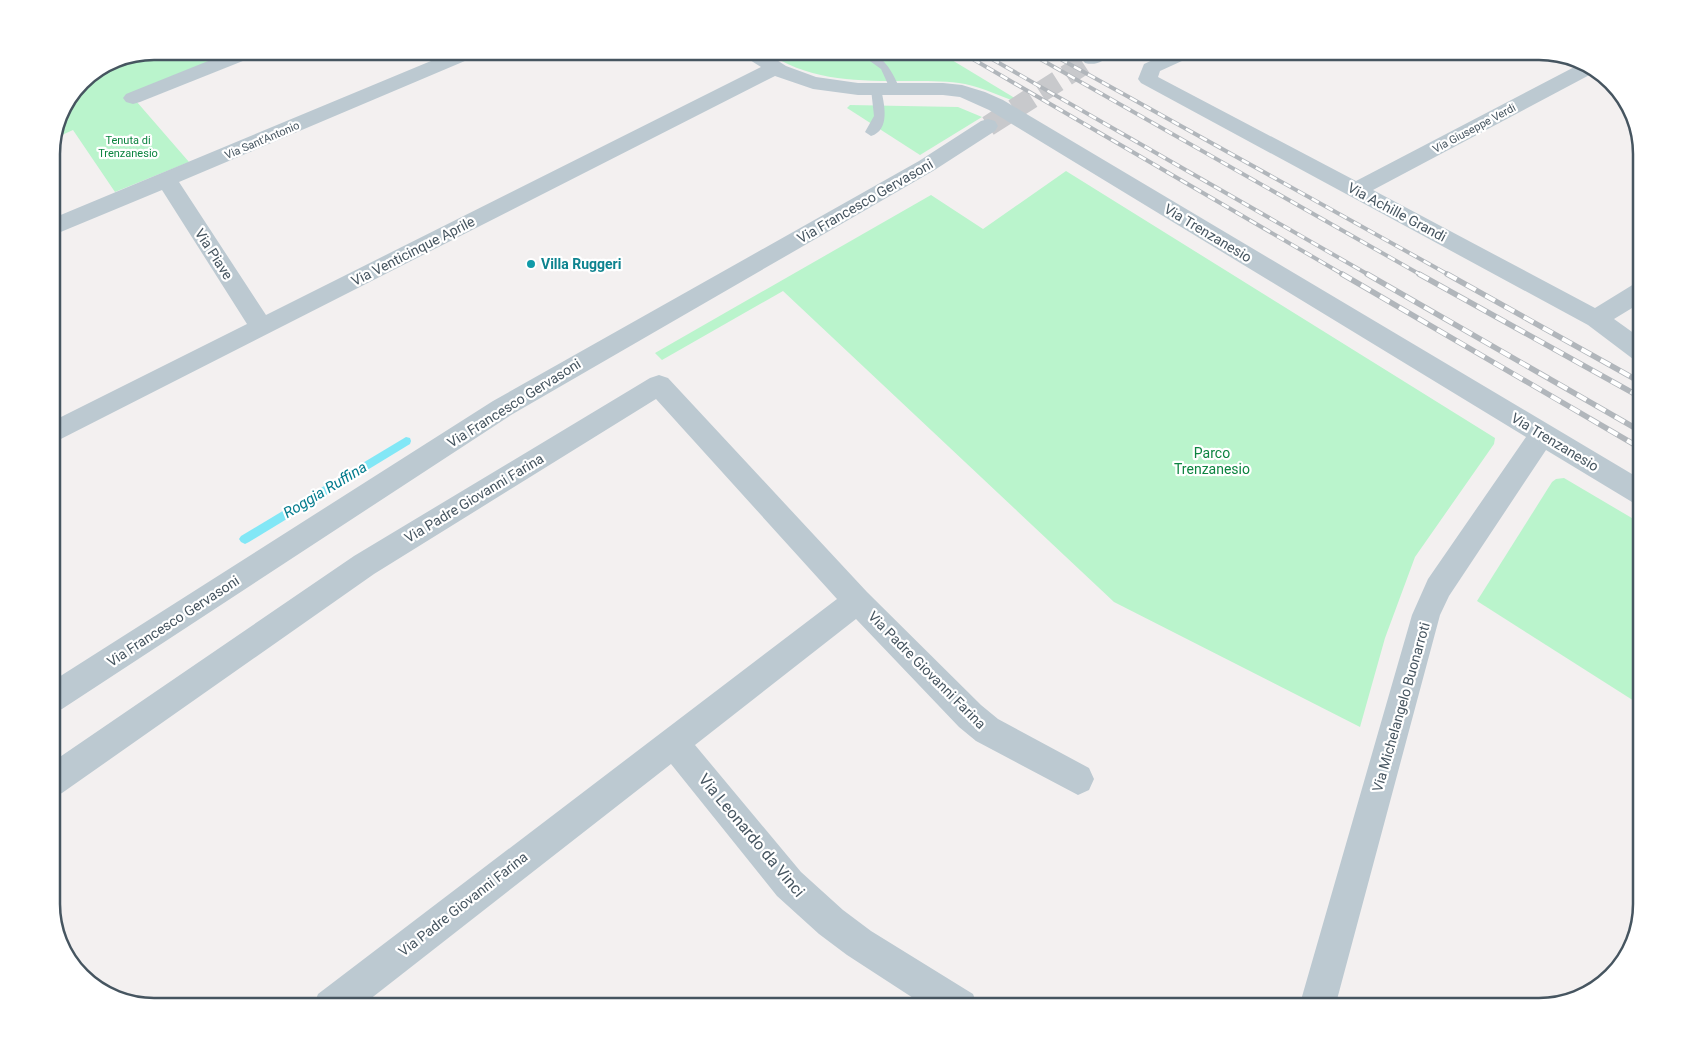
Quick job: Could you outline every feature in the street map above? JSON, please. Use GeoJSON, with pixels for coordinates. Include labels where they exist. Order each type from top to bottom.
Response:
{"type":"FeatureCollection","features":[{"type":"Feature","properties":{"kind":"street"},"geometry":{"type":"LineString","coordinates":[[133,98],[228,60]]}},
{"type":"Feature","properties":{"kind":"street","name":"Via Sant'Antonio"},"geometry":{"type":"LineString","coordinates":[[60,225],[451,60]]}},
{"type":"Feature","properties":{"kind":"street","name":"Via Trenzanesio"},"geometry":{"type":"LineString","coordinates":[[763,60],[795,77],[825,85],[962,91],[978,96],[996,105],[1633,489]]}},
{"type":"Feature","properties":{"kind":"street","name":"Via Achille Grandi"},"geometry":{"type":"LineString","coordinates":[[1168,60],[1151,68],[1148,79],[1596,319],[1633,346]]}},
{"type":"Feature","properties":{"kind":"street","name":"Via Venticinque Aprile"},"geometry":{"type":"LineString","coordinates":[[60,430],[775,68]]}},
{"type":"Feature","properties":{"kind":"street","name":"Via Giuseppe Verdi"},"geometry":{"type":"LineString","coordinates":[[1356,190],[1582,71]]}},
{"type":"Feature","properties":{"kind":"street","name":"Via Francesco Gervasoni"},"geometry":{"type":"LineString","coordinates":[[60,694],[502,408],[926,166],[988,126]]}},
{"type":"Feature","properties":{"kind":"street","name":"Via Piave"},"geometry":{"type":"LineString","coordinates":[[167,180],[262,328]]}},
{"type":"Feature","properties":{"kind":"street"},"geometry":{"type":"LineString","coordinates":[[1596,319],[1633,296]]}},
{"type":"Feature","properties":{"kind":"street","name":"Via Padre Giovanni Farina"},"geometry":{"type":"LineString","coordinates":[[60,776],[364,565],[659,385],[857,601],[976,721],[987,730],[1078,779]]}},
{"type":"Feature","properties":{"kind":"street","name":"Via Michelangelo Buonarroti"},"geometry":{"type":"LineString","coordinates":[[1320,998],[1426,615],[1438,588],[1542,435]]}},
{"type":"Feature","properties":{"kind":"street","name":"Via Padre Giovanni Farina"},"geometry":{"type":"LineString","coordinates":[[343,998],[857,601]]}},
{"type":"Feature","properties":{"kind":"street","name":"Via Leonardo da Vinci"},"geometry":{"type":"LineString","coordinates":[[673,742],[789,884],[830,922],[859,943],[946,998]]}},
{"type":"Feature","properties":{"kind":"lane"},"geometry":{"type":"LineString","coordinates":[[871,132],[881,118],[886,89],[885,67],[874,60]]}},
{"type":"Feature","properties":{"kind":"green space","name":"Tenuta di Trenzanesio"},"geometry":{"type":"Polygon","coordinates":[[[148,60],[212,60],[130,94],[189,162],[115,192],[73,130],[62,135],[67,118],[79,97],[92,83],[112,70],[124,65],[148,60]]]}},
{"type":"Feature","properties":{"kind":"green space"},"geometry":{"type":"Polygon","coordinates":[[[780,60],[952,60],[1023,103],[959,83],[838,78],[819,75],[780,60]]]}},
{"type":"Feature","properties":{"kind":"green space"},"geometry":{"type":"Polygon","coordinates":[[[850,105],[958,107],[982,117],[920,155],[847,108],[850,105]]]}},
{"type":"Feature","properties":{"kind":"green space","name":"Parco Trenzanesio"},"geometry":{"type":"Polygon","coordinates":[[[1066,171],[1495,438],[1494,444],[1415,557],[1385,638],[1360,727],[1114,602],[783,291],[662,360],[655,353],[931,195],[983,229],[1066,171]]]}},
{"type":"Feature","properties":{"kind":"green space"},"geometry":{"type":"Polygon","coordinates":[[[1564,478],[1633,519],[1633,700],[1477,601],[1552,482],[1556,479],[1564,478]]]}},
{"type":"Feature","properties":{"kind":"waterway","name":"Roggia Ruffina"},"geometry":{"type":"LineString","coordinates":[[245,539],[406,441]]}},
{"type":"Feature","properties":{"kind":"tunnel"},"geometry":{"type":"LineString","coordinates":[[988,126],[1090,60]]}},
{"type":"Feature","properties":{"kind":"railway"},"geometry":{"type":"LineString","coordinates":[[974,60],[1344,275]]}},
{"type":"Feature","properties":{"kind":"railway"},"geometry":{"type":"LineString","coordinates":[[994,60],[1369,275]]}},
{"type":"Feature","properties":{"kind":"railway"},"geometry":{"type":"LineString","coordinates":[[1042,60],[1421,275]]}},
{"type":"Feature","properties":{"kind":"railway"},"geometry":{"type":"LineString","coordinates":[[1062,60],[1449,275]]}},
{"type":"Feature","properties":{"kind":"railway"},"geometry":{"type":"LineString","coordinates":[[1342,274],[1633,444]]}},
{"type":"Feature","properties":{"kind":"railway"},"geometry":{"type":"LineString","coordinates":[[1367,274],[1633,427]]}},
{"type":"Feature","properties":{"kind":"railway"},"geometry":{"type":"LineString","coordinates":[[1419,274],[1633,393]]}},
{"type":"Feature","properties":{"kind":"railway"},"geometry":{"type":"LineString","coordinates":[[1447,274],[1633,378]]}},
{"type":"Feature","properties":{"kind":"place","name":"Villa Ruggeri"},"geometry":{"type":"Point","coordinates":[531,264]}}]}
